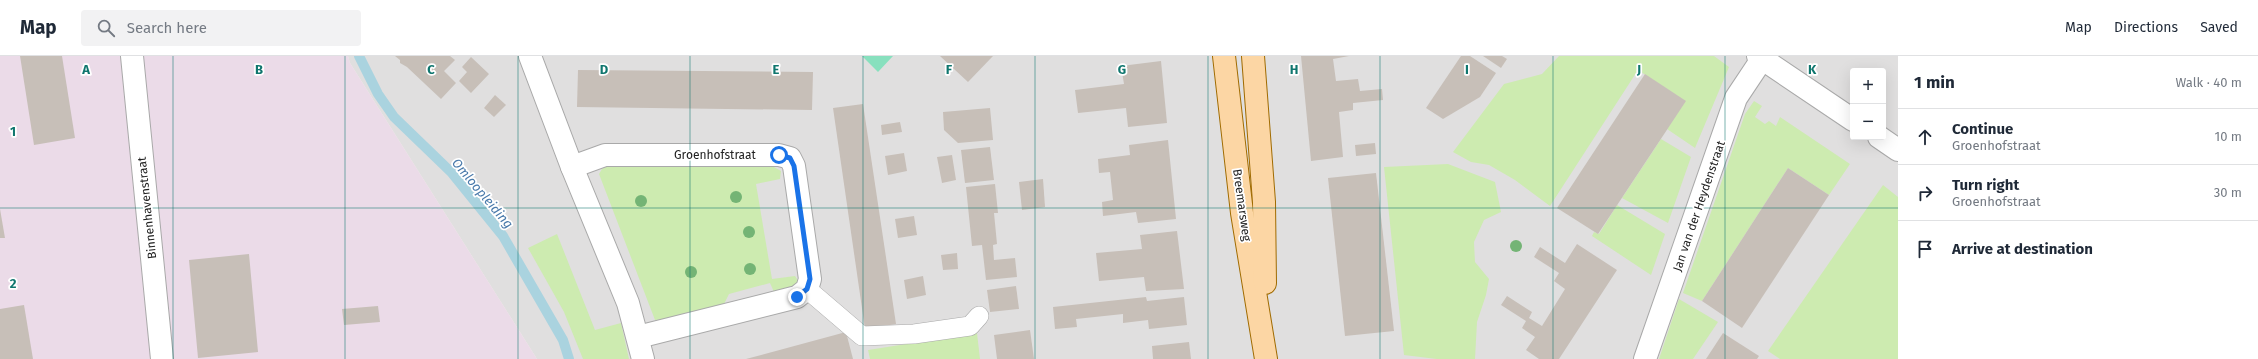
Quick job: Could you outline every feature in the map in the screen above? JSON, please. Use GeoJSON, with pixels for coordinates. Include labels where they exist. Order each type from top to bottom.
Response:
{"type":"FeatureCollection","features":[{"type":"Feature","properties":{"kind":"main road","name":"Breemarsweg"},"geometry":{"type":"LineString","coordinates":[[1224,56],[1242,213],[1266,356]]}},
{"type":"Feature","properties":{"kind":"main road","name":"Breemarsweg"},"geometry":{"type":"LineString","coordinates":[[1253,56],[1264,202],[1266,356]]}},
{"type":"Feature","properties":{"kind":"street","name":"Binnenhavenstraat"},"geometry":{"type":"LineString","coordinates":[[132,56],[162,359]]}},
{"type":"Feature","properties":{"kind":"street"},"geometry":{"type":"LineString","coordinates":[[530,56],[572,167],[628,303],[643,359]]}},
{"type":"Feature","properties":{"kind":"street"},"geometry":{"type":"LineString","coordinates":[[1760,57],[1850,118]]}},
{"type":"Feature","properties":{"kind":"street","name":"Jan van der Heydenstraat"},"geometry":{"type":"LineString","coordinates":[[1645,359],[1736,98],[1760,57]]}},
{"type":"Feature","properties":{"kind":"street"},"geometry":{"type":"LineString","coordinates":[[1883,140],[1898,150]]}},
{"type":"Feature","properties":{"kind":"street","name":"Groenhofstraat"},"geometry":{"type":"LineString","coordinates":[[572,167],[605,155],[779,155],[790,158],[794,166],[810,279],[807,289]]}},
{"type":"Feature","properties":{"kind":"street"},"geometry":{"type":"LineString","coordinates":[[638,337],[797,297],[807,289]]}},
{"type":"Feature","properties":{"kind":"lane"},"geometry":{"type":"LineString","coordinates":[[807,289],[862,336],[914,334],[970,326],[979,316]]}},
{"type":"Feature","properties":{"kind":"shaded area"},"geometry":{"type":"Polygon","coordinates":[[[0,56],[348,56],[350,63],[537,359],[0,359],[0,56]]]}},
{"type":"Feature","properties":{"kind":"shaded area"},"geometry":{"type":"Polygon","coordinates":[[[348,56],[1898,56],[1898,359],[537,359],[350,63],[348,56]]]}},
{"type":"Feature","properties":{"kind":"green space"},"geometry":{"type":"Polygon","coordinates":[[[862,56],[893,56],[878,72],[862,56]]]}},
{"type":"Feature","properties":{"kind":"green space"},"geometry":{"type":"Polygon","coordinates":[[[1559,56],[1714,56],[1729,67],[1695,148],[1667,129],[1685,101],[1638,70],[1550,206],[1515,180],[1489,165],[1471,162],[1453,152],[1504,84],[1542,74],[1559,56]]]}},
{"type":"Feature","properties":{"kind":"green space"},"geometry":{"type":"Polygon","coordinates":[[[1754,101],[1762,106],[1755,117],[1765,124],[1769,121],[1776,126],[1780,117],[1850,164],[1829,195],[1788,168],[1702,301],[1683,293],[1745,114],[1754,101]]]}},
{"type":"Feature","properties":{"kind":"green space"},"geometry":{"type":"Polygon","coordinates":[[[1661,139],[1691,157],[1668,223],[1622,198],[1661,139]]]}},
{"type":"Feature","properties":{"kind":"green space"},"geometry":{"type":"Polygon","coordinates":[[[612,164],[772,166],[781,171],[780,179],[756,184],[772,279],[795,276],[799,282],[796,285],[774,292],[770,283],[729,294],[723,306],[669,319],[655,320],[599,174],[602,169],[612,164]]]}},
{"type":"Feature","properties":{"kind":"green space"},"geometry":{"type":"Polygon","coordinates":[[[1448,164],[1495,182],[1501,212],[1484,220],[1474,242],[1475,262],[1489,279],[1486,295],[1477,322],[1475,359],[1437,359],[1404,355],[1384,167],[1448,164]]]}},
{"type":"Feature","properties":{"kind":"green space"},"geometry":{"type":"Polygon","coordinates":[[[1883,185],[1898,197],[1898,359],[1780,359],[1768,351],[1883,185]]]}},
{"type":"Feature","properties":{"kind":"green space"},"geometry":{"type":"Polygon","coordinates":[[[1617,205],[1665,234],[1651,275],[1592,236],[1594,232],[1599,234],[1617,205]]]}},
{"type":"Feature","properties":{"kind":"green space"},"geometry":{"type":"Polygon","coordinates":[[[557,234],[595,330],[621,323],[629,359],[583,359],[564,312],[528,248],[557,234]]]}},
{"type":"Feature","properties":{"kind":"green space"},"geometry":{"type":"Polygon","coordinates":[[[1679,299],[1718,322],[1693,359],[1659,359],[1679,299]]]}},
{"type":"Feature","properties":{"kind":"green space"},"geometry":{"type":"Polygon","coordinates":[[[977,333],[980,359],[870,359],[868,350],[977,333]]]}},
{"type":"Feature","properties":{"kind":"building"},"geometry":{"type":"Polygon","coordinates":[[[20,56],[62,56],[75,138],[34,145],[20,56]]]}},
{"type":"Feature","properties":{"kind":"building"},"geometry":{"type":"Polygon","coordinates":[[[395,56],[450,56],[455,60],[444,71],[456,83],[441,99],[407,67],[400,63],[400,60],[395,56]]]}},
{"type":"Feature","properties":{"kind":"building"},"geometry":{"type":"Polygon","coordinates":[[[940,56],[993,56],[968,82],[940,56]]]}},
{"type":"Feature","properties":{"kind":"building"},"geometry":{"type":"Polygon","coordinates":[[[1301,56],[1349,56],[1333,59],[1336,81],[1358,79],[1360,91],[1382,89],[1383,100],[1353,103],[1353,110],[1339,112],[1343,157],[1311,161],[1301,56]]]}},
{"type":"Feature","properties":{"kind":"building"},"geometry":{"type":"Polygon","coordinates":[[[1461,56],[1470,56],[1496,73],[1480,97],[1443,119],[1426,108],[1461,56]]]}},
{"type":"Feature","properties":{"kind":"building"},"geometry":{"type":"Polygon","coordinates":[[[1483,56],[1502,56],[1507,59],[1501,68],[1483,56]]]}},
{"type":"Feature","properties":{"kind":"building"},"geometry":{"type":"Polygon","coordinates":[[[471,57],[489,74],[471,93],[459,81],[467,72],[462,67],[471,57]]]}},
{"type":"Feature","properties":{"kind":"building"},"geometry":{"type":"Polygon","coordinates":[[[1161,61],[1167,123],[1128,127],[1126,108],[1078,113],[1075,90],[1124,84],[1121,66],[1161,61]]]}},
{"type":"Feature","properties":{"kind":"building"},"geometry":{"type":"Polygon","coordinates":[[[578,70],[813,72],[812,110],[577,107],[578,70]]]}},
{"type":"Feature","properties":{"kind":"building"},"geometry":{"type":"Polygon","coordinates":[[[1645,74],[1686,101],[1598,234],[1557,208],[1645,74]]]}},
{"type":"Feature","properties":{"kind":"building"},"geometry":{"type":"Polygon","coordinates":[[[495,95],[506,105],[494,117],[484,108],[495,95]]]}},
{"type":"Feature","properties":{"kind":"building"},"geometry":{"type":"Polygon","coordinates":[[[863,104],[896,324],[865,329],[833,108],[863,104]]]}},
{"type":"Feature","properties":{"kind":"building"},"geometry":{"type":"Polygon","coordinates":[[[990,108],[993,140],[958,143],[944,130],[943,112],[990,108]]]}},
{"type":"Feature","properties":{"kind":"building"},"geometry":{"type":"Polygon","coordinates":[[[900,122],[902,132],[882,135],[881,125],[900,122]]]}},
{"type":"Feature","properties":{"kind":"building"},"geometry":{"type":"Polygon","coordinates":[[[1168,140],[1176,219],[1138,223],[1136,212],[1103,216],[1102,202],[1113,200],[1110,172],[1099,173],[1098,159],[1130,155],[1129,145],[1168,140]]]}},
{"type":"Feature","properties":{"kind":"building"},"geometry":{"type":"Polygon","coordinates":[[[1375,143],[1376,154],[1356,156],[1355,145],[1375,143]]]}},
{"type":"Feature","properties":{"kind":"building"},"geometry":{"type":"Polygon","coordinates":[[[990,147],[994,180],[965,183],[961,150],[990,147]]]}},
{"type":"Feature","properties":{"kind":"building"},"geometry":{"type":"Polygon","coordinates":[[[904,153],[907,171],[888,175],[885,156],[904,153]]]}},
{"type":"Feature","properties":{"kind":"building"},"geometry":{"type":"Polygon","coordinates":[[[952,155],[956,180],[942,183],[937,157],[952,155]]]}},
{"type":"Feature","properties":{"kind":"building"},"geometry":{"type":"Polygon","coordinates":[[[1788,168],[1829,195],[1742,328],[1702,301],[1788,168]]]}},
{"type":"Feature","properties":{"kind":"building"},"geometry":{"type":"Polygon","coordinates":[[[1376,173],[1394,331],[1345,336],[1328,178],[1376,173]]]}},
{"type":"Feature","properties":{"kind":"building"},"geometry":{"type":"Polygon","coordinates":[[[1043,179],[1045,207],[1022,210],[1019,182],[1043,179]]]}},
{"type":"Feature","properties":{"kind":"building"},"geometry":{"type":"Polygon","coordinates":[[[995,184],[998,213],[994,213],[997,244],[993,245],[994,260],[1015,258],[1017,277],[986,280],[982,245],[972,246],[966,187],[995,184]]]}},
{"type":"Feature","properties":{"kind":"building"},"geometry":{"type":"Polygon","coordinates":[[[0,209],[5,238],[0,238],[0,209]]]}},
{"type":"Feature","properties":{"kind":"building"},"geometry":{"type":"Polygon","coordinates":[[[914,216],[917,235],[898,238],[895,219],[914,216]]]}},
{"type":"Feature","properties":{"kind":"building"},"geometry":{"type":"Polygon","coordinates":[[[1177,231],[1184,289],[1146,291],[1144,277],[1099,281],[1096,253],[1142,249],[1140,235],[1177,231]]]}},
{"type":"Feature","properties":{"kind":"building"},"geometry":{"type":"Polygon","coordinates":[[[1577,244],[1617,270],[1559,359],[1539,359],[1526,350],[1535,337],[1522,328],[1526,321],[1501,305],[1507,296],[1532,312],[1529,318],[1542,326],[1565,289],[1554,281],[1559,273],[1534,257],[1540,247],[1565,263],[1577,244]]]}},
{"type":"Feature","properties":{"kind":"building"},"geometry":{"type":"Polygon","coordinates":[[[957,253],[958,269],[943,270],[941,255],[957,253]]]}},
{"type":"Feature","properties":{"kind":"building"},"geometry":{"type":"Polygon","coordinates":[[[249,254],[258,352],[198,358],[189,260],[249,254]]]}},
{"type":"Feature","properties":{"kind":"building"},"geometry":{"type":"Polygon","coordinates":[[[923,276],[926,295],[907,299],[904,280],[923,276]]]}},
{"type":"Feature","properties":{"kind":"building"},"geometry":{"type":"Polygon","coordinates":[[[1016,286],[1019,309],[990,312],[987,290],[1016,286]]]}},
{"type":"Feature","properties":{"kind":"building"},"geometry":{"type":"Polygon","coordinates":[[[1146,297],[1147,301],[1184,297],[1187,325],[1149,329],[1148,320],[1123,323],[1123,314],[1076,319],[1077,327],[1055,329],[1053,307],[1146,297]]]}},
{"type":"Feature","properties":{"kind":"building"},"geometry":{"type":"Polygon","coordinates":[[[24,305],[33,359],[0,359],[0,309],[24,305]]]}},
{"type":"Feature","properties":{"kind":"building"},"geometry":{"type":"Polygon","coordinates":[[[378,306],[380,322],[344,325],[342,309],[378,306]]]}},
{"type":"Feature","properties":{"kind":"building"},"geometry":{"type":"Polygon","coordinates":[[[1030,330],[1034,359],[997,359],[994,335],[1030,330]]]}},
{"type":"Feature","properties":{"kind":"building"},"geometry":{"type":"Polygon","coordinates":[[[846,332],[853,359],[746,359],[846,332]]]}},
{"type":"Feature","properties":{"kind":"building"},"geometry":{"type":"Polygon","coordinates":[[[1723,333],[1759,356],[1757,359],[1706,359],[1723,333]]]}},
{"type":"Feature","properties":{"kind":"building"},"geometry":{"type":"Polygon","coordinates":[[[1189,342],[1191,359],[1153,359],[1152,346],[1189,342]]]}},
{"type":"Feature","properties":{"kind":"waterway","name":"Omloopleiding"},"geometry":{"type":"LineString","coordinates":[[359,56],[378,94],[394,117],[452,173],[503,236],[563,340],[569,359]]}},
{"type":"Feature","properties":{"kind":"route"},"geometry":{"type":"LineString","coordinates":[[779,155],[790,158],[794,166],[810,279],[807,289],[797,297]]}}]}
